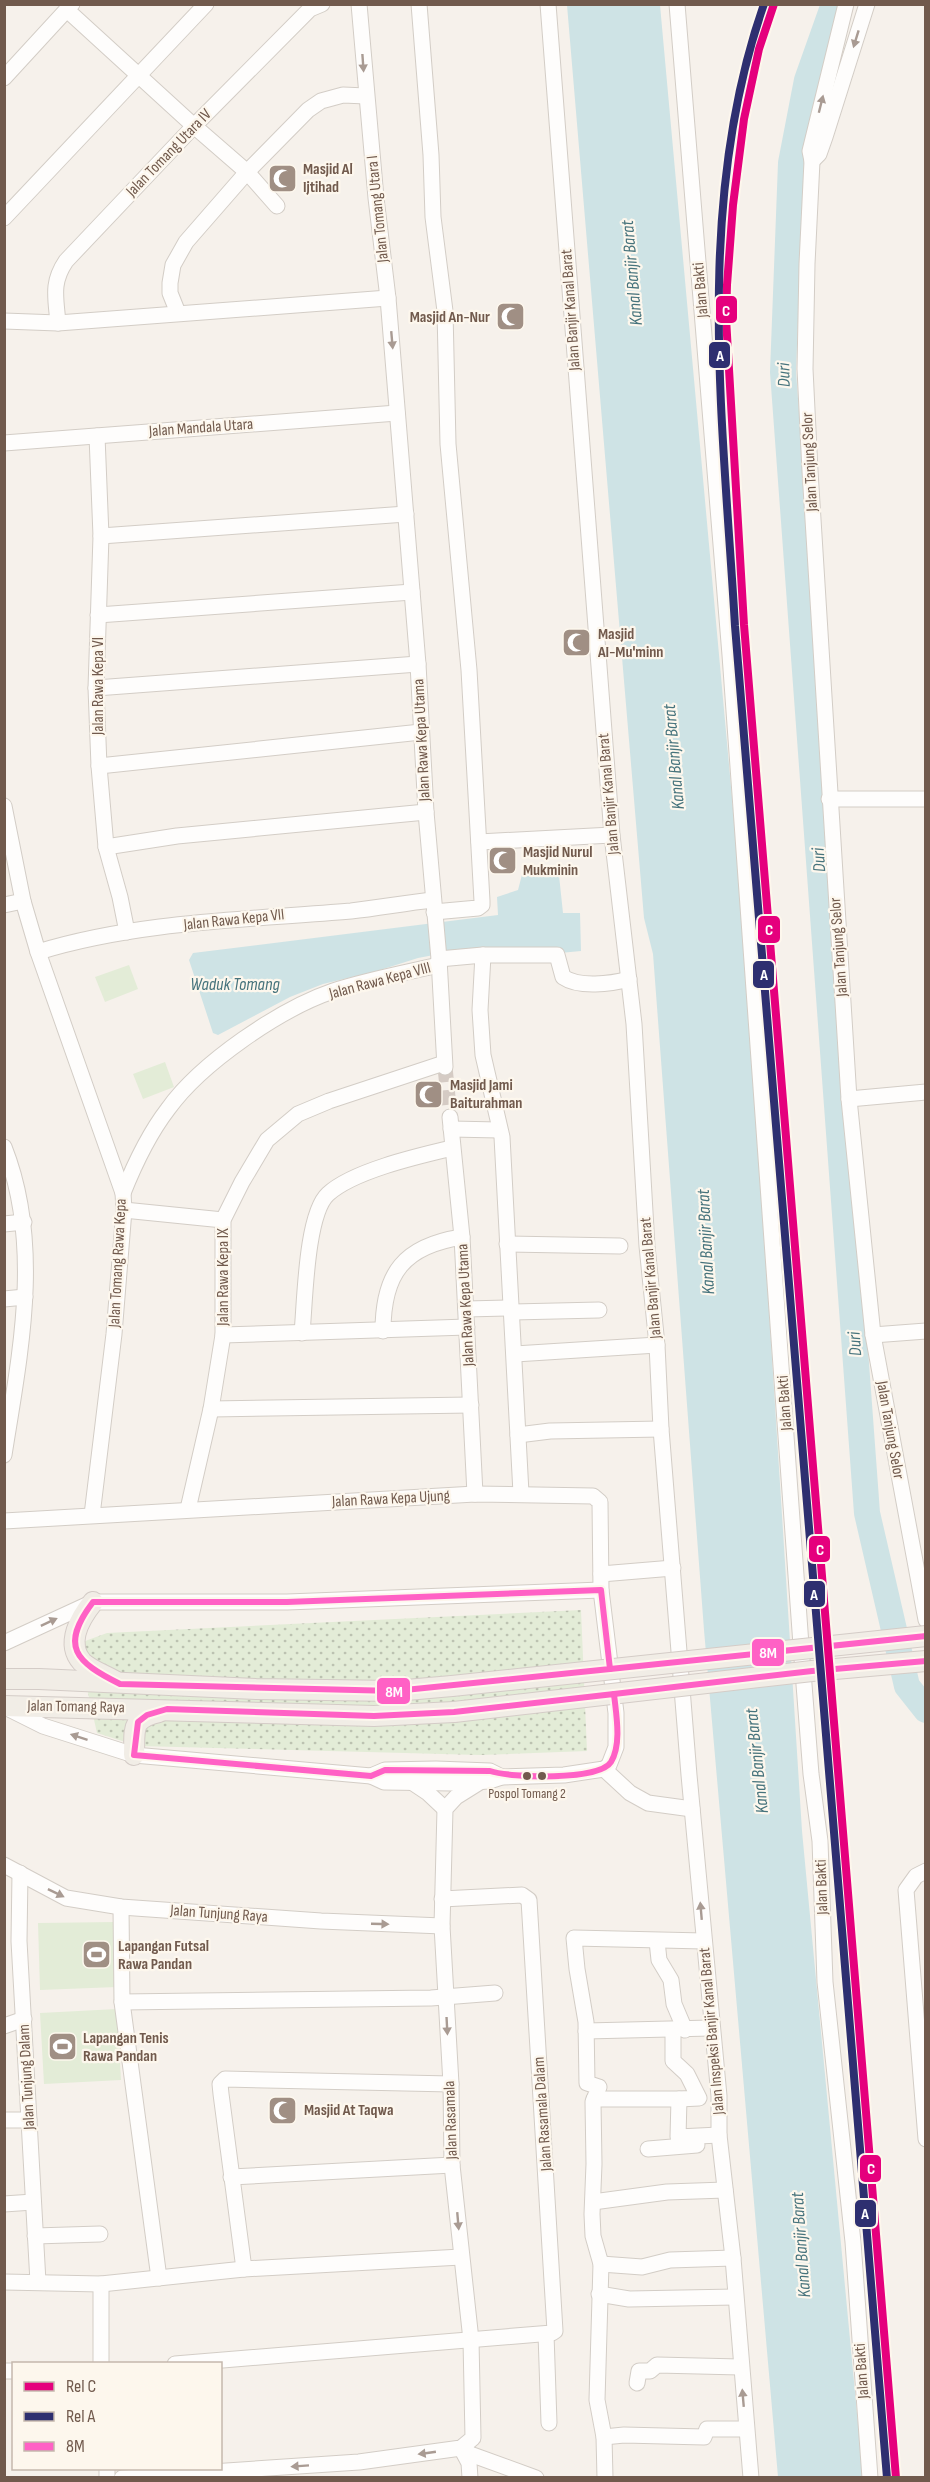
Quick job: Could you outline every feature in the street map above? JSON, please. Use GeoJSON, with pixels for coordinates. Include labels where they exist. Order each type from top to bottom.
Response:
{"type":"FeatureCollection","features":[{"type":"Feature","properties":{"kind":"main road"},"geometry":{"type":"LineString","coordinates":[[93,1602],[78,1624],[75,1637],[77,1654],[83,1662],[120,1684]]}},
{"type":"Feature","properties":{"kind":"main road","name":"Jalan Tomang Raya"},"geometry":{"type":"LineString","coordinates":[[4,1679],[395,1691],[926,1636]]}},
{"type":"Feature","properties":{"kind":"main road","name":"Jalan Tomang Raya"},"geometry":{"type":"LineString","coordinates":[[4,1706],[374,1716],[454,1712],[812,1671],[926,1662]]}},
{"type":"Feature","properties":{"kind":"main road"},"geometry":{"type":"LineString","coordinates":[[134,1755],[135,1725],[144,1716],[167,1709]]}},
{"type":"Feature","properties":{"kind":"street"},"geometry":{"type":"LineString","coordinates":[[4,218],[206,4]]}},
{"type":"Feature","properties":{"kind":"street","name":"Jalan Tomang Utara IV"},"geometry":{"type":"LineString","coordinates":[[58,323],[57,274],[76,249],[310,9],[322,4]]}},
{"type":"Feature","properties":{"kind":"street","name":"Jalan Tomang Utara I"},"geometry":{"type":"LineString","coordinates":[[359,4],[397,413]]}},
{"type":"Feature","properties":{"kind":"street"},"geometry":{"type":"LineString","coordinates":[[419,4],[431,155],[433,217],[445,311],[448,444],[469,670],[479,842],[612,835]]}},
{"type":"Feature","properties":{"kind":"street","name":"Jalan Banjir Kanal Barat"},"geometry":{"type":"LineString","coordinates":[[548,4],[612,835],[636,1051],[647,1246],[675,1584]]}},
{"type":"Feature","properties":{"kind":"street","name":"Jalan Bakti"},"geometry":{"type":"LineString","coordinates":[[677,4],[730,655],[802,1659],[811,1774],[820,1840],[825,1982],[853,2242],[870,2478]]}},
{"type":"Feature","properties":{"kind":"street","name":"Jalan Tanjung Selor"},"geometry":{"type":"LineString","coordinates":[[846,4],[810,151],[813,161],[807,264],[806,369],[829,799],[849,1099],[873,1335],[926,1620]]}},
{"type":"Feature","properties":{"kind":"street","name":"Jalan Tanjung Selor"},"geometry":{"type":"LineString","coordinates":[[813,161],[819,154],[825,137],[867,4]]}},
{"type":"Feature","properties":{"kind":"street"},"geometry":{"type":"LineString","coordinates":[[4,78],[70,7],[139,75],[247,172],[277,206]]}},
{"type":"Feature","properties":{"kind":"street"},"geometry":{"type":"LineString","coordinates":[[178,313],[170,293],[173,265],[186,242],[247,172],[308,110],[321,101],[343,95],[366,96]]}},
{"type":"Feature","properties":{"kind":"street"},"geometry":{"type":"LineString","coordinates":[[4,321],[58,323],[388,298]]}},
{"type":"Feature","properties":{"kind":"street","name":"Jalan Mandala Utara"},"geometry":{"type":"LineString","coordinates":[[4,443],[397,413]]}},
{"type":"Feature","properties":{"kind":"street","name":"Jalan Rawa Kepa Utama"},"geometry":{"type":"LineString","coordinates":[[397,413],[418,664],[426,812],[439,960],[445,1065]]}},
{"type":"Feature","properties":{"kind":"street","name":"Jalan Rawa Kepa VI"},"geometry":{"type":"LineString","coordinates":[[97,436],[101,536],[96,688],[99,765],[106,847],[127,932]]}},
{"type":"Feature","properties":{"kind":"street"},"geometry":{"type":"LineString","coordinates":[[101,536],[406,514]]}},
{"type":"Feature","properties":{"kind":"street"},"geometry":{"type":"LineString","coordinates":[[98,615],[412,592]]}},
{"type":"Feature","properties":{"kind":"street"},"geometry":{"type":"LineString","coordinates":[[96,688],[418,664]]}},
{"type":"Feature","properties":{"kind":"street"},"geometry":{"type":"LineString","coordinates":[[99,765],[421,732]]}},
{"type":"Feature","properties":{"kind":"street"},"geometry":{"type":"LineString","coordinates":[[829,799],[926,799]]}},
{"type":"Feature","properties":{"kind":"street","name":"Jalan Tomang Rawa Kepa"},"geometry":{"type":"LineString","coordinates":[[4,806],[23,901],[38,952],[123,1193],[124,1210],[114,1334],[92,1515]]}},
{"type":"Feature","properties":{"kind":"street"},"geometry":{"type":"LineString","coordinates":[[106,847],[177,836],[426,812]]}},
{"type":"Feature","properties":{"kind":"street","name":"Jalan Rawa Kepa VII"},"geometry":{"type":"LineString","coordinates":[[38,952],[127,932],[234,918],[352,910],[478,908],[482,905],[479,842]]}},
{"type":"Feature","properties":{"kind":"street"},"geometry":{"type":"LineString","coordinates":[[4,905],[23,901]]}},
{"type":"Feature","properties":{"kind":"street"},"geometry":{"type":"LineString","coordinates":[[483,955],[480,1010],[483,1055],[502,1137],[521,1493]]}},
{"type":"Feature","properties":{"kind":"street","name":"Jalan Rawa Kepa VIII"},"geometry":{"type":"LineString","coordinates":[[123,1193],[140,1152],[169,1107],[213,1062],[265,1025],[332,992],[439,960],[483,955],[557,955],[563,977],[569,981],[611,984],[629,979]]}},
{"type":"Feature","properties":{"kind":"street","name":"Jalan Rawa Kepa IX"},"geometry":{"type":"LineString","coordinates":[[188,1509],[211,1408],[223,1335],[223,1220],[242,1182],[267,1140],[298,1114],[428,1066],[445,1065]]}},
{"type":"Feature","properties":{"kind":"street"},"geometry":{"type":"LineString","coordinates":[[849,1099],[926,1092]]}},
{"type":"Feature","properties":{"kind":"street","name":"Jalan Rawa Kepa Utama"},"geometry":{"type":"LineString","coordinates":[[475,1494],[462,1237],[450,1123],[499,1130]]}},
{"type":"Feature","properties":{"kind":"street"},"geometry":{"type":"LineString","coordinates":[[302,1333],[309,1240],[326,1195],[352,1179],[375,1169],[452,1148]]}},
{"type":"Feature","properties":{"kind":"street"},"geometry":{"type":"LineString","coordinates":[[5,1150],[24,1222],[25,1297],[11,1371],[5,1448]]}},
{"type":"Feature","properties":{"kind":"street"},"geometry":{"type":"LineString","coordinates":[[124,1210],[223,1220]]}},
{"type":"Feature","properties":{"kind":"street"},"geometry":{"type":"LineString","coordinates":[[4,1224],[24,1222]]}},
{"type":"Feature","properties":{"kind":"street"},"geometry":{"type":"LineString","coordinates":[[383,1331],[383,1309],[390,1283],[406,1257],[430,1245],[462,1237]]}},
{"type":"Feature","properties":{"kind":"street"},"geometry":{"type":"LineString","coordinates":[[507,1244],[620,1246]]}},
{"type":"Feature","properties":{"kind":"street"},"geometry":{"type":"LineString","coordinates":[[4,1299],[25,1297]]}},
{"type":"Feature","properties":{"kind":"street"},"geometry":{"type":"LineString","coordinates":[[466,1310],[599,1310]]}},
{"type":"Feature","properties":{"kind":"street"},"geometry":{"type":"LineString","coordinates":[[223,1335],[467,1327]]}},
{"type":"Feature","properties":{"kind":"street"},"geometry":{"type":"LineString","coordinates":[[873,1335],[926,1331]]}},
{"type":"Feature","properties":{"kind":"street"},"geometry":{"type":"LineString","coordinates":[[515,1354],[657,1345]]}},
{"type":"Feature","properties":{"kind":"street"},"geometry":{"type":"LineString","coordinates":[[211,1408],[471,1405]]}},
{"type":"Feature","properties":{"kind":"street"},"geometry":{"type":"LineString","coordinates":[[518,1435],[550,1431],[661,1429]]}},
{"type":"Feature","properties":{"kind":"street","name":"Jalan Rawa Kepa Ujung"},"geometry":{"type":"LineString","coordinates":[[4,1521],[475,1494],[584,1495],[598,1498],[600,1502],[602,1597]]}},
{"type":"Feature","properties":{"kind":"street"},"geometry":{"type":"LineString","coordinates":[[601,1574],[673,1568]]}},
{"type":"Feature","properties":{"kind":"street","name":"Jalan Inspeksi Banjir Kanal Barat"},"geometry":{"type":"LineString","coordinates":[[675,1584],[692,1809],[719,2096],[714,2138],[720,2190],[733,2258],[740,2367],[751,2478]]}},
{"type":"Feature","properties":{"kind":"street"},"geometry":{"type":"LineString","coordinates":[[4,1643],[93,1602],[287,1602],[602,1597],[616,1713],[616,1747],[609,1765],[604,1769],[630,1792],[648,1803],[692,1809]]}},
{"type":"Feature","properties":{"kind":"street","name":"Jalan Tomang Raya"},"geometry":{"type":"LineString","coordinates":[[4,1706],[43,1726],[134,1755],[371,1776],[384,1782],[413,1783],[444,1776],[490,1771],[502,1777]]}},
{"type":"Feature","properties":{"kind":"street","name":"Jalan Tomang Raya"},"geometry":{"type":"LineString","coordinates":[[371,1776],[385,1770],[480,1782],[502,1777],[564,1775],[604,1769]]}},
{"type":"Feature","properties":{"kind":"street","name":"Jalan Rasamala"},"geometry":{"type":"LineString","coordinates":[[444,1776],[442,1926],[451,2084],[452,2165],[471,2340],[474,2430],[471,2441],[461,2448]]}},
{"type":"Feature","properties":{"kind":"street"},"geometry":{"type":"LineString","coordinates":[[413,1783],[445,1803],[480,1782]]}},
{"type":"Feature","properties":{"kind":"street","name":"Jalan Tunjung Raya"},"geometry":{"type":"LineString","coordinates":[[4,1865],[66,1898],[121,1907],[321,1921],[442,1926]]}},
{"type":"Feature","properties":{"kind":"street"},"geometry":{"type":"LineString","coordinates":[[925,2132],[920,2004],[906,1890],[910,1882],[926,1871]]}},
{"type":"Feature","properties":{"kind":"street","name":"Jalan Tunjung Dalam"},"geometry":{"type":"LineString","coordinates":[[20,1873],[12,1942],[24,2019],[38,2282]]}},
{"type":"Feature","properties":{"kind":"street","name":"Jalan Rasamala Dalam"},"geometry":{"type":"LineString","coordinates":[[442,1899],[522,1895],[529,1900],[556,2328],[552,2333],[546,2334]]}},
{"type":"Feature","properties":{"kind":"street"},"geometry":{"type":"LineString","coordinates":[[121,1907],[122,2002],[159,2278]]}},
{"type":"Feature","properties":{"kind":"street"},"geometry":{"type":"LineString","coordinates":[[605,2478],[604,2437],[597,2400],[601,2264],[593,2236],[594,2099],[599,2087],[587,2084],[584,2001],[577,1969],[574,1938],[704,1941]]}},
{"type":"Feature","properties":{"kind":"street"},"geometry":{"type":"LineString","coordinates":[[657,1941],[659,1960],[671,1980],[678,2030],[673,2061],[687,2074],[699,2098]]}},
{"type":"Feature","properties":{"kind":"street"},"geometry":{"type":"LineString","coordinates":[[122,2002],[234,2002],[495,1994]]}},
{"type":"Feature","properties":{"kind":"street"},"geometry":{"type":"LineString","coordinates":[[4,2025],[24,2019]]}},
{"type":"Feature","properties":{"kind":"street"},"geometry":{"type":"LineString","coordinates":[[586,2031],[711,2028]]}},
{"type":"Feature","properties":{"kind":"street"},"geometry":{"type":"LineString","coordinates":[[244,2269],[220,2084],[225,2079],[451,2084]]}},
{"type":"Feature","properties":{"kind":"street"},"geometry":{"type":"LineString","coordinates":[[594,2099],[679,2100],[719,2096]]}},
{"type":"Feature","properties":{"kind":"street"},"geometry":{"type":"LineString","coordinates":[[679,2100],[678,2137],[714,2138]]}},
{"type":"Feature","properties":{"kind":"street"},"geometry":{"type":"LineString","coordinates":[[4,2120],[29,2120]]}},
{"type":"Feature","properties":{"kind":"street"},"geometry":{"type":"LineString","coordinates":[[648,2149],[714,2138]]}},
{"type":"Feature","properties":{"kind":"street"},"geometry":{"type":"LineString","coordinates":[[231,2177],[452,2165]]}},
{"type":"Feature","properties":{"kind":"street"},"geometry":{"type":"LineString","coordinates":[[593,2202],[667,2192],[720,2190]]}},
{"type":"Feature","properties":{"kind":"street"},"geometry":{"type":"LineString","coordinates":[[4,2204],[33,2202]]}},
{"type":"Feature","properties":{"kind":"street"},"geometry":{"type":"LineString","coordinates":[[35,2236],[100,2234]]}},
{"type":"Feature","properties":{"kind":"street"},"geometry":{"type":"LineString","coordinates":[[4,2282],[101,2284],[244,2269],[461,2257]]}},
{"type":"Feature","properties":{"kind":"street"},"geometry":{"type":"LineString","coordinates":[[601,2264],[642,2267],[670,2260],[733,2258]]}},
{"type":"Feature","properties":{"kind":"street"},"geometry":{"type":"LineString","coordinates":[[101,2284],[101,2362]]}},
{"type":"Feature","properties":{"kind":"street"},"geometry":{"type":"LineString","coordinates":[[599,2294],[629,2299],[735,2297]]}},
{"type":"Feature","properties":{"kind":"street"},"geometry":{"type":"LineString","coordinates":[[200,2362],[546,2334],[549,2423]]}},
{"type":"Feature","properties":{"kind":"street"},"geometry":{"type":"LineString","coordinates":[[637,2383],[639,2371],[650,2372],[657,2365],[740,2367]]}},
{"type":"Feature","properties":{"kind":"street"},"geometry":{"type":"LineString","coordinates":[[604,2437],[624,2435],[704,2437],[707,2429],[746,2429]]}},
{"type":"Feature","properties":{"kind":"street"},"geometry":{"type":"LineString","coordinates":[[461,2448],[469,2463],[470,2478]]}},
{"type":"Feature","properties":{"kind":"street"},"geometry":{"type":"LineString","coordinates":[[122,2478],[359,2462],[461,2448],[470,2454],[536,2478]]}},
{"type":"Feature","properties":{"kind":"green space"},"geometry":{"type":"Polygon","coordinates":[[[129,965],[138,989],[105,1002],[95,977],[129,965]]]}},
{"type":"Feature","properties":{"kind":"green space"},"geometry":{"type":"Polygon","coordinates":[[[165,1062],[174,1087],[143,1099],[133,1074],[165,1062]]]}},
{"type":"Feature","properties":{"kind":"green space"},"geometry":{"type":"Polygon","coordinates":[[[581,1610],[587,1751],[480,1755],[138,1746],[97,1733],[77,1644],[107,1633],[581,1610]]]}},
{"type":"Feature","properties":{"kind":"green space"},"geometry":{"type":"Polygon","coordinates":[[[115,1922],[117,1987],[40,1990],[38,1923],[115,1922]]]}},
{"type":"Feature","properties":{"kind":"green space"},"geometry":{"type":"Polygon","coordinates":[[[117,2009],[121,2080],[44,2084],[40,2013],[117,2009]]]}},
{"type":"Feature","properties":{"kind":"water","name":"Kanal Banjir Barat"},"geometry":{"type":"Polygon","coordinates":[[[567,5],[660,5],[747,963],[802,1831],[863,2477],[778,2477],[704,1630],[653,954],[644,918],[567,5]]]}},
{"type":"Feature","properties":{"kind":"water","name":"Waduk Tomang"},"geometry":{"type":"Polygon","coordinates":[[[558,866],[563,913],[580,913],[581,951],[560,953],[455,951],[418,958],[323,984],[290,997],[218,1035],[213,1033],[189,960],[193,953],[498,915],[497,897],[518,890],[524,867],[558,866]]]}},
{"type":"Feature","properties":{"kind":"waterway","name":"Duri"},"geometry":{"type":"LineString","coordinates":[[834,4],[807,80],[791,163],[783,372],[867,1513],[907,1686],[926,1710]]}},
{"type":"Feature","properties":{"kind":"tunnel"},"geometry":{"type":"LineString","coordinates":[[445,1067],[450,1117]]}},
{"type":"Feature","properties":{"kind":"rail line","name":"A"},"geometry":{"type":"LineString","coordinates":[[764,4],[742,80],[728,157],[721,234],[720,391],[735,626],[887,2478]]}},
{"type":"Feature","properties":{"kind":"rail line","name":"C"},"geometry":{"type":"LineString","coordinates":[[774,4],[759,49],[744,119],[733,205],[726,318],[744,625],[896,2478]]}},
{"type":"Feature","properties":{"kind":"transit line","name":"8M"},"geometry":{"type":"LineString","coordinates":[[601,1590],[610,1669],[395,1691],[120,1684],[92,1668],[83,1660],[77,1652],[75,1642],[77,1631],[93,1602],[287,1602],[601,1590]]}},
{"type":"Feature","properties":{"kind":"transit line","name":"8M"},"geometry":{"type":"LineString","coordinates":[[610,1669],[926,1636]]}},
{"type":"Feature","properties":{"kind":"transit line","name":"8M"},"geometry":{"type":"LineString","coordinates":[[614,1694],[812,1671],[926,1661]]}},
{"type":"Feature","properties":{"kind":"transit line","name":"8M"},"geometry":{"type":"LineString","coordinates":[[614,1694],[617,1738],[611,1762],[603,1768],[573,1775],[534,1776],[490,1771],[385,1770],[371,1776],[134,1755],[138,1722],[147,1715],[167,1709],[374,1716],[454,1712],[614,1694]]}},
{"type":"Feature","properties":{"kind":"place","name":"Masjid Al Ijtihad"},"geometry":{"type":"Point","coordinates":[282,178]}},
{"type":"Feature","properties":{"kind":"place","name":"Masjid An-Nur"},"geometry":{"type":"Point","coordinates":[511,317]}},
{"type":"Feature","properties":{"kind":"place","name":"Masjid AI-Mu'minn"},"geometry":{"type":"Point","coordinates":[577,643]}},
{"type":"Feature","properties":{"kind":"place","name":"Masjid Nurul Mukminin"},"geometry":{"type":"Point","coordinates":[502,861]}},
{"type":"Feature","properties":{"kind":"place","name":"Masjid Jami Baiturahman"},"geometry":{"type":"Point","coordinates":[429,1094]}},
{"type":"Feature","properties":{"kind":"place","name":"Pospol Tomang 2"},"geometry":{"type":"Point","coordinates":[527,1776]}},
{"type":"Feature","properties":{"kind":"place","name":"Lapangan Futsal Rawa Pandan"},"geometry":{"type":"Point","coordinates":[97,1955]}},
{"type":"Feature","properties":{"kind":"place","name":"Lapangan Tenis Rawa Pandan"},"geometry":{"type":"Point","coordinates":[62,2047]}},
{"type":"Feature","properties":{"kind":"place","name":"Masjid At Taqwa"},"geometry":{"type":"Point","coordinates":[283,2110]}}]}
